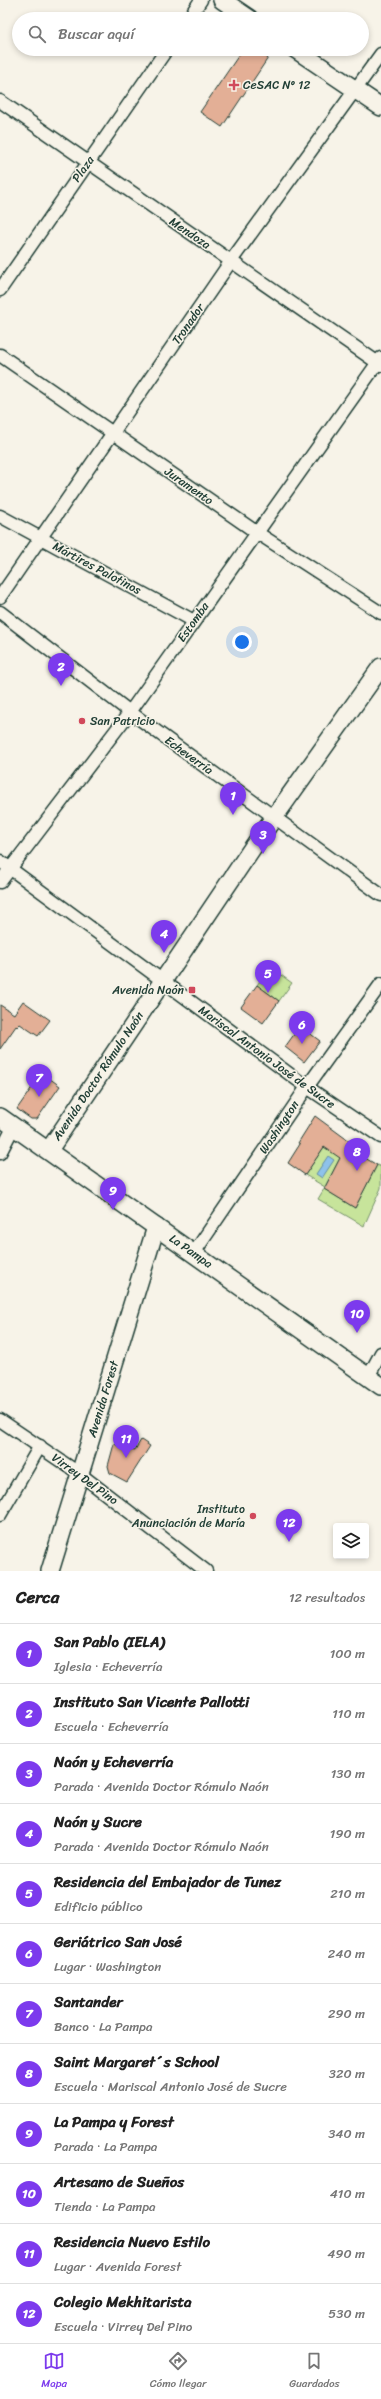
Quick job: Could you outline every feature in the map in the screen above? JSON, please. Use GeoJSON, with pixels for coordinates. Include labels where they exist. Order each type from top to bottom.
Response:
{"type":"FeatureCollection","features":[{"type":"Feature","properties":{"kind":"street"},"geometry":{"type":"LineString","coordinates":[[193,12],[201,0]]}},
{"type":"Feature","properties":{"kind":"street"},"geometry":{"type":"LineString","coordinates":[[222,0],[240,12]]}},
{"type":"Feature","properties":{"kind":"street","name":"Tronador"},"geometry":{"type":"LineString","coordinates":[[0,597],[231,261],[381,54]]}},
{"type":"Feature","properties":{"kind":"street","name":"Plaza"},"geometry":{"type":"LineString","coordinates":[[0,290],[162,56]]}},
{"type":"Feature","properties":{"kind":"street"},"geometry":{"type":"LineString","coordinates":[[305,56],[381,107]]}},
{"type":"Feature","properties":{"kind":"street","name":"Mendoza"},"geometry":{"type":"LineString","coordinates":[[0,101],[88,163],[380,362]]}},
{"type":"Feature","properties":{"kind":"street","name":"Juramento"},"geometry":{"type":"LineString","coordinates":[[0,355],[256,532],[381,614]]}},
{"type":"Feature","properties":{"kind":"street","name":"Estomba"},"geometry":{"type":"LineString","coordinates":[[0,882],[130,712],[256,532],[380,362]]}},
{"type":"Feature","properties":{"kind":"street","name":"Mártires Palotinos"},"geometry":{"type":"LineString","coordinates":[[0,516],[194,621]]}},
{"type":"Feature","properties":{"kind":"street","name":"Echeverría"},"geometry":{"type":"LineString","coordinates":[[0,612],[130,712],[381,895]]}},
{"type":"Feature","properties":{"kind":"street","name":"Avenida Doctor Rómulo Naón"},"geometry":{"type":"LineString","coordinates":[[49,1150],[274,817],[381,667]]}},
{"type":"Feature","properties":{"kind":"street","name":"Mariscal Antonio José de Sucre"},"geometry":{"type":"LineString","coordinates":[[0,861],[307,1087],[381,1137]]}},
{"type":"Feature","properties":{"kind":"street","name":"Washington"},"geometry":{"type":"LineString","coordinates":[[194,1253],[307,1087],[381,984]]}},
{"type":"Feature","properties":{"kind":"street","name":"La Pampa"},"geometry":{"type":"LineString","coordinates":[[0,1117],[49,1150],[375,1381]]}},
{"type":"Feature","properties":{"kind":"street"},"geometry":{"type":"LineString","coordinates":[[0,1153],[14,1126]]}},
{"type":"Feature","properties":{"kind":"street","name":"Avenida Forest"},"geometry":{"type":"LineString","coordinates":[[50,1571],[156,1227]]}},
{"type":"Feature","properties":{"kind":"street"},"geometry":{"type":"LineString","coordinates":[[375,1381],[381,1354]]}},
{"type":"Feature","properties":{"kind":"street","name":"Virrey Del Pino"},"geometry":{"type":"LineString","coordinates":[[0,1420],[80,1474],[206,1571]]}},
{"type":"Feature","properties":{"kind":"street"},"geometry":{"type":"LineString","coordinates":[[0,1515],[40,1446]]}},
{"type":"Feature","properties":{"kind":"green space"},"geometry":{"type":"Polygon","coordinates":[[[270,967],[292,983],[279,1001],[257,985],[270,967]]]}},
{"type":"Feature","properties":{"kind":"green space"},"geometry":{"type":"Polygon","coordinates":[[[324,1147],[341,1156],[325,1187],[305,1175],[324,1147]]]}},
{"type":"Feature","properties":{"kind":"green space"},"geometry":{"type":"Polygon","coordinates":[[[377,1165],[381,1167],[381,1188],[364,1226],[318,1199],[324,1189],[355,1208],[377,1165]]]}},
{"type":"Feature","properties":{"kind":"water"},"geometry":{"type":"Polygon","coordinates":[[[328,1156],[334,1160],[322,1178],[316,1174],[328,1156]]]}},
{"type":"Feature","properties":{"kind":"building","name":"CeSAC Nº 12"},"geometry":{"type":"Polygon","coordinates":[[[238,56],[265,56],[268,58],[222,127],[200,112],[238,56]]]}},
{"type":"Feature","properties":{"kind":"building"},"geometry":{"type":"Polygon","coordinates":[[[257,985],[279,1001],[263,1023],[241,1007],[257,985]]]}},
{"type":"Feature","properties":{"kind":"building"},"geometry":{"type":"Polygon","coordinates":[[[23,1001],[50,1020],[38,1036],[20,1024],[17,1027],[16,1026],[0,1049],[0,1005],[14,1014],[23,1001]]]}},
{"type":"Feature","properties":{"kind":"building"},"geometry":{"type":"Polygon","coordinates":[[[300,1026],[320,1041],[304,1062],[285,1047],[300,1026]]]}},
{"type":"Feature","properties":{"kind":"building"},"geometry":{"type":"Polygon","coordinates":[[[42,1073],[60,1086],[37,1119],[31,1119],[17,1109],[42,1073]]]}},
{"type":"Feature","properties":{"kind":"building"},"geometry":{"type":"Polygon","coordinates":[[[315,1116],[349,1141],[346,1147],[377,1165],[355,1208],[324,1189],[340,1158],[324,1147],[305,1175],[288,1163],[300,1144],[298,1143],[315,1116]]]}},
{"type":"Feature","properties":{"kind":"building"},"geometry":{"type":"Polygon","coordinates":[[[141,1440],[150,1446],[127,1482],[110,1473],[108,1466],[114,1444],[135,1450],[141,1440]]]}},
{"type":"Feature","properties":{"kind":"place","name":"CeSAC Nº 12"},"geometry":{"type":"Point","coordinates":[234,85]}},
{"type":"Feature","properties":{"kind":"place","name":"Instituto San Vicente Pallotti"},"geometry":{"type":"Point","coordinates":[61,686]}},
{"type":"Feature","properties":{"kind":"place","name":"San Patricio"},"geometry":{"type":"Point","coordinates":[82,721]}},
{"type":"Feature","properties":{"kind":"place","name":"San Pablo (IELA)"},"geometry":{"type":"Point","coordinates":[233,815]}},
{"type":"Feature","properties":{"kind":"place","name":"Naón y Echeverría"},"geometry":{"type":"Point","coordinates":[263,854]}},
{"type":"Feature","properties":{"kind":"place","name":"Naón y Sucre"},"geometry":{"type":"Point","coordinates":[164,953]}},
{"type":"Feature","properties":{"kind":"place","name":"Avenida Naón"},"geometry":{"type":"Point","coordinates":[192,990]}},
{"type":"Feature","properties":{"kind":"place","name":"Residencia del Embajador de Tunez"},"geometry":{"type":"Point","coordinates":[268,993]}},
{"type":"Feature","properties":{"kind":"place","name":"Geriátrico San José"},"geometry":{"type":"Point","coordinates":[302,1044]}},
{"type":"Feature","properties":{"kind":"place","name":"Santander"},"geometry":{"type":"Point","coordinates":[39,1097]}},
{"type":"Feature","properties":{"kind":"place","name":"Saint Margaret´s School"},"geometry":{"type":"Point","coordinates":[357,1171]}},
{"type":"Feature","properties":{"kind":"place","name":"La Pampa y Forest"},"geometry":{"type":"Point","coordinates":[113,1210]}},
{"type":"Feature","properties":{"kind":"place","name":"Artesano de Sueños"},"geometry":{"type":"Point","coordinates":[357,1333]}},
{"type":"Feature","properties":{"kind":"place","name":"Residencia Nuevo Estilo"},"geometry":{"type":"Point","coordinates":[126,1458]}},
{"type":"Feature","properties":{"kind":"place","name":"Instituto Anunciación de María"},"geometry":{"type":"Point","coordinates":[253,1516]}},
{"type":"Feature","properties":{"kind":"place","name":"Colegio Mekhitarista"},"geometry":{"type":"Point","coordinates":[289,1542]}}]}
